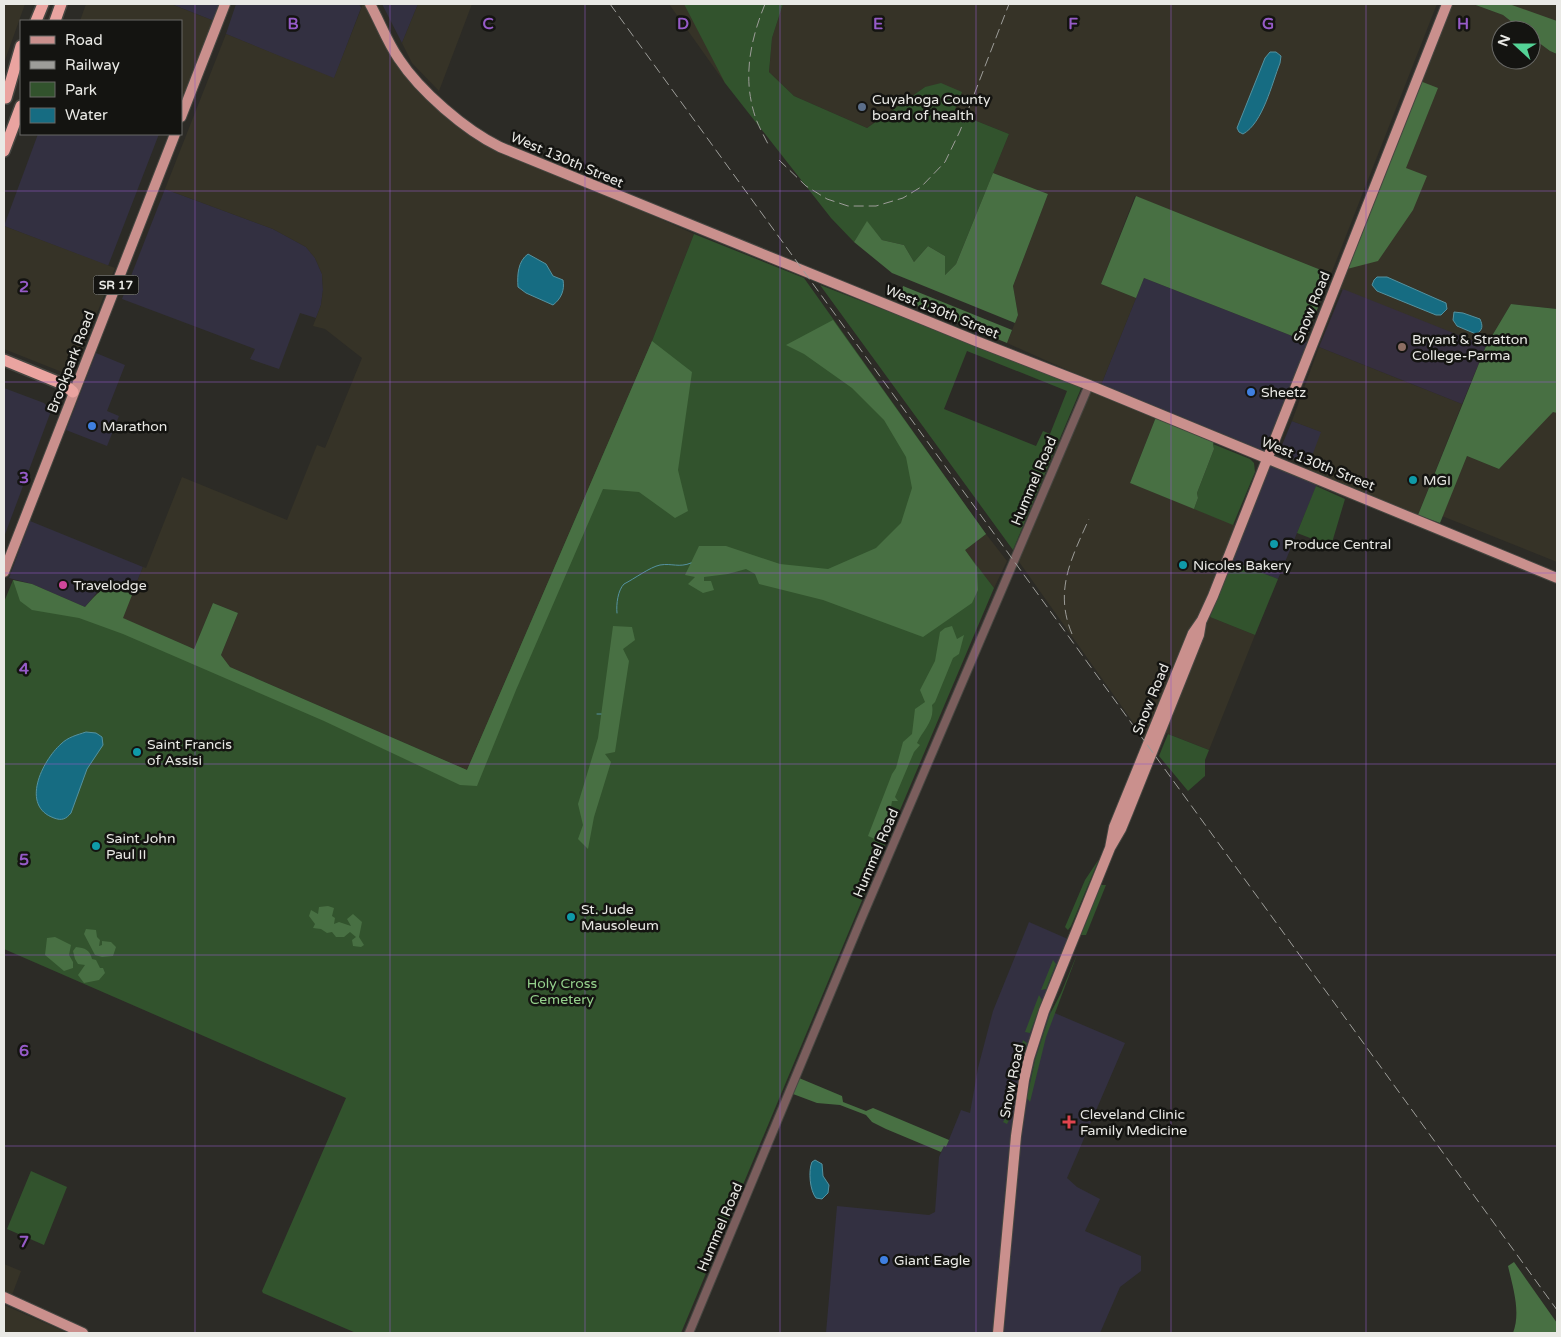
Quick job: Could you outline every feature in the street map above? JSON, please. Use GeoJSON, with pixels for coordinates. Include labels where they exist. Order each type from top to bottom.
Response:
{"type":"FeatureCollection","features":[{"type":"Feature","properties":{"kind":"highway"},"geometry":{"type":"LineString","coordinates":[[29,20],[34,4]]}},
{"type":"Feature","properties":{"kind":"highway"},"geometry":{"type":"LineString","coordinates":[[36,20],[43,4]]}},
{"type":"Feature","properties":{"kind":"highway"},"geometry":{"type":"LineString","coordinates":[[54,20],[61,4]]}},
{"type":"Feature","properties":{"kind":"highway"},"geometry":{"type":"LineString","coordinates":[[5,101],[20,49]]}},
{"type":"Feature","properties":{"kind":"highway"},"geometry":{"type":"LineString","coordinates":[[5,101],[20,62]]}},
{"type":"Feature","properties":{"kind":"highway"},"geometry":{"type":"LineString","coordinates":[[4,151],[20,109]]}},
{"type":"Feature","properties":{"kind":"highway"},"geometry":{"type":"LineString","coordinates":[[4,360],[65,384],[74,392]]}},
{"type":"Feature","properties":{"kind":"highway"},"geometry":{"type":"LineString","coordinates":[[4,368],[62,392],[74,392]]}},
{"type":"Feature","properties":{"kind":"main road"},"geometry":{"type":"LineString","coordinates":[[182,114],[225,4]]}},
{"type":"Feature","properties":{"kind":"main road","name":"West 130th Street"},"geometry":{"type":"LineString","coordinates":[[370,4],[399,59],[429,94],[468,128],[494,144],[976,341],[1089,385],[1557,578]]}},
{"type":"Feature","properties":{"kind":"main road","name":"Snow Road"},"geometry":{"type":"LineString","coordinates":[[998,1333],[1016,1136],[1024,1080],[1044,1011],[1110,848],[1132,804],[1199,635],[1202,620],[1447,4]]}},
{"type":"Feature","properties":{"kind":"main road","name":"Brookpark Road"},"geometry":{"type":"LineString","coordinates":[[4,572],[175,135]]}},
{"type":"Feature","properties":{"kind":"main road"},"geometry":{"type":"LineString","coordinates":[[4,1297],[83,1333]]}},
{"type":"Feature","properties":{"kind":"street","name":"Hummel Road"},"geometry":{"type":"LineString","coordinates":[[689,1333],[860,922],[1089,385]]}},
{"type":"Feature","properties":{"kind":"shaded area"},"geometry":{"type":"Polygon","coordinates":[[[4,4],[25,4],[4,63],[4,4]]]}},
{"type":"Feature","properties":{"kind":"shaded area"},"geometry":{"type":"Polygon","coordinates":[[[86,4],[171,4],[214,21],[182,103],[182,20],[80,20],[86,4]]]}},
{"type":"Feature","properties":{"kind":"shaded area"},"geometry":{"type":"Polygon","coordinates":[[[171,4],[220,4],[214,21],[171,4]]]}},
{"type":"Feature","properties":{"kind":"shaded area"},"geometry":{"type":"Polygon","coordinates":[[[236,4],[359,4],[361,8],[334,79],[226,34],[236,4]]]}},
{"type":"Feature","properties":{"kind":"shaded area"},"geometry":{"type":"Polygon","coordinates":[[[363,4],[369,4],[402,66],[479,138],[694,234],[652,341],[467,770],[230,667],[221,655],[238,613],[213,603],[194,649],[122,618],[143,567],[146,568],[182,477],[287,520],[317,445],[325,448],[362,358],[325,329],[313,326],[321,305],[323,290],[322,274],[315,258],[306,247],[273,229],[165,189],[226,34],[334,78],[363,4]]]}},
{"type":"Feature","properties":{"kind":"shaded area"},"geometry":{"type":"Polygon","coordinates":[[[382,4],[418,4],[402,43],[382,4]]]}},
{"type":"Feature","properties":{"kind":"shaded area"},"geometry":{"type":"Polygon","coordinates":[[[418,4],[472,4],[439,91],[412,63],[402,43],[418,4]]]}},
{"type":"Feature","properties":{"kind":"shaded area"},"geometry":{"type":"Polygon","coordinates":[[[669,4],[764,4],[725,83],[669,4]]]}},
{"type":"Feature","properties":{"kind":"shaded area"},"geometry":{"type":"Polygon","coordinates":[[[783,4],[1437,4],[1331,274],[1135,196],[1101,284],[1136,298],[1101,385],[1007,343],[1018,315],[1013,286],[1048,194],[993,173],[1009,134],[954,112],[925,87],[867,128],[794,96],[769,72],[772,38],[783,4]]]}},
{"type":"Feature","properties":{"kind":"shaded area"},"geometry":{"type":"Polygon","coordinates":[[[1451,4],[1473,4],[1503,15],[1509,20],[1491,20],[1491,70],[1541,70],[1541,44],[1557,54],[1557,309],[1511,304],[1486,346],[1339,289],[1451,4]]]}},
{"type":"Feature","properties":{"kind":"shaded area"},"geometry":{"type":"Polygon","coordinates":[[[1488,4],[1557,4],[1557,31],[1541,25],[1541,20],[1529,20],[1488,4]]]}},
{"type":"Feature","properties":{"kind":"shaded area"},"geometry":{"type":"Polygon","coordinates":[[[38,135],[159,135],[108,266],[4,226],[38,135]]]}},
{"type":"Feature","properties":{"kind":"shaded area"},"geometry":{"type":"Polygon","coordinates":[[[165,189],[273,229],[306,247],[315,258],[322,274],[323,290],[321,305],[316,318],[300,313],[279,369],[250,359],[255,349],[122,299],[165,189]]]}},
{"type":"Feature","properties":{"kind":"shaded area"},"geometry":{"type":"Polygon","coordinates":[[[4,226],[115,268],[72,376],[4,349],[4,226]]]}},
{"type":"Feature","properties":{"kind":"shaded area"},"geometry":{"type":"Polygon","coordinates":[[[1144,278],[1310,343],[1266,454],[1101,385],[1144,278]]]}},
{"type":"Feature","properties":{"kind":"shaded area","name":"Bryant & Stratton College-Parma"},"geometry":{"type":"Polygon","coordinates":[[[1343,289],[1486,346],[1462,404],[1319,347],[1343,289]]]}},
{"type":"Feature","properties":{"kind":"shaded area"},"geometry":{"type":"Polygon","coordinates":[[[1319,347],[1462,404],[1418,515],[1306,472],[1321,432],[1292,421],[1319,347]]]}},
{"type":"Feature","properties":{"kind":"shaded area"},"geometry":{"type":"Polygon","coordinates":[[[96,353],[125,365],[107,411],[119,416],[107,446],[66,430],[96,353]]]}},
{"type":"Feature","properties":{"kind":"shaded area"},"geometry":{"type":"Polygon","coordinates":[[[1089,387],[1156,417],[1130,483],[1238,526],[1203,614],[1255,635],[1209,750],[1153,728],[1147,742],[1017,559],[1089,387]]]}},
{"type":"Feature","properties":{"kind":"shaded area"},"geometry":{"type":"Polygon","coordinates":[[[4,388],[44,403],[51,411],[4,537],[4,388]]]}},
{"type":"Feature","properties":{"kind":"shaded area"},"geometry":{"type":"Polygon","coordinates":[[[1553,411],[1557,413],[1557,562],[1442,516],[1467,456],[1499,469],[1553,411]]]}},
{"type":"Feature","properties":{"kind":"shaded area"},"geometry":{"type":"Polygon","coordinates":[[[1292,421],[1322,432],[1309,466],[1284,455],[1280,450],[1292,421]]]}},
{"type":"Feature","properties":{"kind":"shaded area"},"geometry":{"type":"Polygon","coordinates":[[[1269,462],[1318,482],[1278,579],[1229,560],[1269,462]]]}},
{"type":"Feature","properties":{"kind":"shaded area"},"geometry":{"type":"Polygon","coordinates":[[[30,521],[143,567],[134,590],[119,584],[99,590],[85,607],[32,584],[9,578],[30,521]]]}},
{"type":"Feature","properties":{"kind":"shaded area"},"geometry":{"type":"Polygon","coordinates":[[[986,534],[1007,561],[994,588],[964,550],[986,534]]]}},
{"type":"Feature","properties":{"kind":"shaded area"},"geometry":{"type":"Polygon","coordinates":[[[1029,922],[1077,943],[1050,1011],[1125,1043],[1067,1178],[1077,1187],[1100,1199],[1085,1231],[1141,1256],[1141,1271],[1120,1287],[1100,1333],[826,1333],[837,1206],[929,1215],[935,1212],[939,1157],[944,1146],[946,1147],[961,1110],[970,1113],[978,1068],[993,1011],[1029,922]]]}},
{"type":"Feature","properties":{"kind":"shaded area"},"geometry":{"type":"Polygon","coordinates":[[[4,1264],[21,1271],[12,1295],[4,1291],[4,1264]]]}},
{"type":"Feature","properties":{"kind":"shaded area"},"geometry":{"type":"Polygon","coordinates":[[[4,1305],[68,1333],[4,1333],[4,1305]]]}},
{"type":"Feature","properties":{"kind":"green space"},"geometry":{"type":"Polygon","coordinates":[[[684,4],[783,4],[772,38],[769,72],[794,96],[867,128],[925,87],[941,83],[962,92],[954,112],[1009,134],[956,264],[945,275],[945,256],[928,246],[914,262],[904,245],[882,240],[867,222],[854,242],[831,218],[725,83],[684,4]]]}},
{"type":"Feature","properties":{"kind":"green space"},"geometry":{"type":"Polygon","coordinates":[[[1473,4],[1509,4],[1557,21],[1557,54],[1541,44],[1541,20],[1509,20],[1503,15],[1473,4]]]}},
{"type":"Feature","properties":{"kind":"green space"},"geometry":{"type":"Polygon","coordinates":[[[1420,81],[1438,88],[1406,168],[1427,176],[1413,210],[1378,261],[1347,269],[1420,81]]]}},
{"type":"Feature","properties":{"kind":"green space"},"geometry":{"type":"Polygon","coordinates":[[[993,173],[1048,194],[1013,286],[1018,315],[1015,323],[892,273],[854,242],[867,221],[882,240],[904,245],[914,262],[928,246],[945,256],[945,275],[956,264],[993,173]]]}},
{"type":"Feature","properties":{"kind":"green space"},"geometry":{"type":"Polygon","coordinates":[[[1136,196],[1331,274],[1305,341],[1144,278],[1136,298],[1101,284],[1136,196]]]}},
{"type":"Feature","properties":{"kind":"green space","name":"Holy Cross Cemetery"},"geometry":{"type":"Polygon","coordinates":[[[694,234],[804,278],[986,534],[965,550],[994,588],[681,1333],[356,1333],[262,1291],[346,1098],[4,949],[4,602],[13,580],[467,770],[652,341],[694,234]]]}},
{"type":"Feature","properties":{"kind":"green space"},"geometry":{"type":"Polygon","coordinates":[[[820,285],[1082,386],[1013,550],[820,285]],[[967,351],[944,409],[1036,446],[1043,431],[1050,434],[1067,391],[967,351]]]}},
{"type":"Feature","properties":{"kind":"green space"},"geometry":{"type":"Polygon","coordinates":[[[903,286],[1012,330],[1007,343],[900,299],[903,286]]]}},
{"type":"Feature","properties":{"kind":"green space"},"geometry":{"type":"Polygon","coordinates":[[[1511,304],[1557,309],[1557,413],[1553,412],[1499,469],[1467,456],[1440,523],[1418,515],[1486,346],[1511,304]]]}},
{"type":"Feature","properties":{"kind":"green space"},"geometry":{"type":"Polygon","coordinates":[[[833,320],[986,534],[965,550],[977,567],[978,590],[972,603],[923,637],[823,600],[759,584],[755,574],[746,569],[728,574],[704,577],[704,581],[711,581],[714,590],[703,593],[688,584],[695,577],[685,575],[699,546],[726,546],[780,564],[828,569],[876,548],[901,523],[912,488],[906,457],[884,420],[852,388],[804,354],[786,345],[833,320]]]}},
{"type":"Feature","properties":{"kind":"green space"},"geometry":{"type":"Polygon","coordinates":[[[652,341],[692,372],[678,470],[688,511],[675,518],[639,492],[603,489],[516,690],[477,786],[460,785],[324,721],[123,634],[79,618],[32,610],[20,601],[13,580],[32,584],[85,607],[96,595],[106,588],[111,586],[125,587],[134,590],[123,618],[194,649],[213,603],[238,613],[221,655],[230,667],[467,770],[652,341]]]}},
{"type":"Feature","properties":{"kind":"green space"},"geometry":{"type":"Polygon","coordinates":[[[1156,417],[1215,441],[1213,444],[1214,449],[1197,493],[1198,498],[1194,509],[1130,483],[1156,417]]]}},
{"type":"Feature","properties":{"kind":"green space"},"geometry":{"type":"Polygon","coordinates":[[[1213,444],[1250,459],[1254,463],[1255,472],[1233,525],[1194,509],[1198,498],[1197,493],[1214,449],[1213,444]]]}},
{"type":"Feature","properties":{"kind":"green space"},"geometry":{"type":"Polygon","coordinates":[[[1316,486],[1345,499],[1331,546],[1297,533],[1316,486]]]}},
{"type":"Feature","properties":{"kind":"green space"},"geometry":{"type":"Polygon","coordinates":[[[1232,561],[1278,579],[1255,635],[1210,617],[1232,561]]]}},
{"type":"Feature","properties":{"kind":"green space"},"geometry":{"type":"Polygon","coordinates":[[[613,626],[632,627],[635,640],[623,649],[629,661],[615,752],[605,754],[611,762],[594,817],[588,849],[578,839],[583,825],[578,804],[598,738],[613,626]]]}},
{"type":"Feature","properties":{"kind":"green space"},"geometry":{"type":"Polygon","coordinates":[[[952,626],[957,639],[964,635],[959,654],[953,658],[935,702],[932,705],[930,721],[917,743],[920,745],[914,752],[895,797],[898,801],[892,801],[891,807],[893,809],[886,822],[887,825],[877,840],[868,836],[896,768],[903,742],[912,734],[915,709],[925,702],[920,690],[935,661],[940,632],[952,626]]]}},
{"type":"Feature","properties":{"kind":"green space"},"geometry":{"type":"Polygon","coordinates":[[[1168,734],[1209,750],[1205,760],[1205,776],[1188,791],[1159,756],[1168,734]]]}},
{"type":"Feature","properties":{"kind":"green space"},"geometry":{"type":"Polygon","coordinates":[[[1099,859],[1068,930],[1065,927],[1085,880],[1099,859]]]}},
{"type":"Feature","properties":{"kind":"green space"},"geometry":{"type":"Polygon","coordinates":[[[1101,885],[1106,885],[1086,935],[1081,935],[1101,885]]]}},
{"type":"Feature","properties":{"kind":"green space"},"geometry":{"type":"Polygon","coordinates":[[[328,906],[334,908],[332,916],[335,918],[334,924],[339,922],[351,926],[347,919],[353,914],[362,922],[359,937],[364,945],[361,947],[353,946],[352,940],[356,937],[350,932],[344,937],[336,937],[332,932],[327,933],[321,929],[313,928],[315,924],[309,916],[311,910],[318,914],[319,907],[328,906]]]}},
{"type":"Feature","properties":{"kind":"green space"},"geometry":{"type":"Polygon","coordinates":[[[86,929],[96,930],[97,937],[100,940],[99,946],[102,945],[102,941],[111,942],[116,947],[113,956],[102,957],[95,955],[84,934],[86,929]]]}},
{"type":"Feature","properties":{"kind":"green space"},"geometry":{"type":"Polygon","coordinates":[[[55,937],[71,945],[69,955],[73,962],[73,968],[64,971],[45,955],[47,938],[55,937]]]}},
{"type":"Feature","properties":{"kind":"green space"},"geometry":{"type":"Polygon","coordinates":[[[76,947],[87,950],[100,968],[103,968],[105,973],[99,980],[84,983],[78,975],[85,965],[78,964],[75,959],[73,951],[76,947]]]}},
{"type":"Feature","properties":{"kind":"green space"},"geometry":{"type":"Polygon","coordinates":[[[1078,952],[1046,1037],[1030,1102],[1027,1098],[1035,1060],[1050,1014],[1078,952]]]}},
{"type":"Feature","properties":{"kind":"green space"},"geometry":{"type":"Polygon","coordinates":[[[1053,960],[1056,964],[1046,989],[1041,990],[1053,960]]]}},
{"type":"Feature","properties":{"kind":"green space"},"geometry":{"type":"Polygon","coordinates":[[[1039,995],[1042,1000],[1030,1033],[1025,1032],[1039,995]]]}},
{"type":"Feature","properties":{"kind":"green space"},"geometry":{"type":"Polygon","coordinates":[[[1023,1040],[1027,1043],[1018,1078],[1013,1079],[1023,1040]]]}},
{"type":"Feature","properties":{"kind":"green space"},"geometry":{"type":"Polygon","coordinates":[[[799,1078],[842,1096],[843,1102],[866,1111],[873,1108],[949,1140],[946,1147],[944,1146],[941,1152],[886,1129],[872,1122],[866,1115],[840,1105],[817,1103],[793,1094],[799,1078]]]}},
{"type":"Feature","properties":{"kind":"green space"},"geometry":{"type":"Polygon","coordinates":[[[1012,1085],[1016,1088],[1011,1116],[1007,1124],[1003,1122],[1007,1115],[1012,1085]]]}},
{"type":"Feature","properties":{"kind":"green space"},"geometry":{"type":"Polygon","coordinates":[[[31,1171],[67,1187],[44,1245],[7,1229],[31,1171]]]}},
{"type":"Feature","properties":{"kind":"green space"},"geometry":{"type":"Polygon","coordinates":[[[1514,1262],[1557,1323],[1557,1333],[1513,1333],[1516,1308],[1508,1266],[1514,1262]]]}},
{"type":"Feature","properties":{"kind":"water"},"geometry":{"type":"Polygon","coordinates":[[[1270,52],[1276,52],[1281,56],[1280,63],[1261,112],[1250,129],[1243,134],[1237,128],[1265,58],[1270,52]]]}},
{"type":"Feature","properties":{"kind":"water"},"geometry":{"type":"Polygon","coordinates":[[[528,254],[546,264],[553,276],[563,280],[562,294],[553,305],[526,293],[518,287],[519,269],[522,260],[528,254]]]}},
{"type":"Feature","properties":{"kind":"water"},"geometry":{"type":"Polygon","coordinates":[[[1377,277],[1387,277],[1446,303],[1447,309],[1441,315],[1436,315],[1377,291],[1372,285],[1377,277]]]}},
{"type":"Feature","properties":{"kind":"water"},"geometry":{"type":"Polygon","coordinates":[[[1454,312],[1480,319],[1481,329],[1476,334],[1457,326],[1453,320],[1454,312]]]}},
{"type":"Feature","properties":{"kind":"water"},"geometry":{"type":"Polygon","coordinates":[[[86,732],[96,733],[102,737],[103,745],[87,769],[71,813],[64,819],[54,818],[44,812],[38,804],[36,794],[41,772],[47,761],[61,744],[70,738],[86,732]]]}},
{"type":"Feature","properties":{"kind":"water"},"geometry":{"type":"Polygon","coordinates":[[[815,1160],[822,1164],[823,1176],[829,1185],[828,1193],[822,1199],[816,1198],[811,1186],[811,1166],[815,1160]]]}},
{"type":"Feature","properties":{"kind":"waterway"},"geometry":{"type":"LineString","coordinates":[[617,613],[618,597],[624,584],[656,566],[691,563]]}},
{"type":"Feature","properties":{"kind":"railway"},"geometry":{"type":"LineString","coordinates":[[610,4],[1557,1310]]}},
{"type":"Feature","properties":{"kind":"railway"},"geometry":{"type":"LineString","coordinates":[[765,4],[752,46],[749,89],[757,122],[768,144]]}},
{"type":"Feature","properties":{"kind":"railway"},"geometry":{"type":"LineString","coordinates":[[779,160],[806,186],[827,199],[848,206],[876,206],[903,198],[921,187],[945,162],[960,131],[1009,4]]}},
{"type":"Feature","properties":{"kind":"railway"},"geometry":{"type":"LineString","coordinates":[[1072,634],[1065,604],[1067,575],[1089,519]]}},
{"type":"Feature","properties":{"kind":"place","name":"Cuyahoga County board of health"},"geometry":{"type":"Point","coordinates":[862,107]}},
{"type":"Feature","properties":{"kind":"place","name":"Bryant & Stratton College-Parma"},"geometry":{"type":"Point","coordinates":[1402,347]}},
{"type":"Feature","properties":{"kind":"place","name":"Sheetz"},"geometry":{"type":"Point","coordinates":[1251,392]}},
{"type":"Feature","properties":{"kind":"place","name":"Marathon"},"geometry":{"type":"Point","coordinates":[92,426]}},
{"type":"Feature","properties":{"kind":"place","name":"MGI"},"geometry":{"type":"Point","coordinates":[1413,480]}},
{"type":"Feature","properties":{"kind":"place","name":"Produce Central"},"geometry":{"type":"Point","coordinates":[1274,544]}},
{"type":"Feature","properties":{"kind":"place","name":"Nicoles Bakery"},"geometry":{"type":"Point","coordinates":[1183,565]}},
{"type":"Feature","properties":{"kind":"place","name":"Travelodge"},"geometry":{"type":"Point","coordinates":[63,585]}},
{"type":"Feature","properties":{"kind":"place","name":"Saint Francis of Assisi"},"geometry":{"type":"Point","coordinates":[137,752]}},
{"type":"Feature","properties":{"kind":"place","name":"Saint John Paul II"},"geometry":{"type":"Point","coordinates":[96,846]}},
{"type":"Feature","properties":{"kind":"place","name":"St. Jude Mausoleum"},"geometry":{"type":"Point","coordinates":[571,917]}},
{"type":"Feature","properties":{"kind":"place","name":"Cleveland Clinic Family Medicine"},"geometry":{"type":"Point","coordinates":[1069,1122]}},
{"type":"Feature","properties":{"kind":"place","name":"Giant Eagle"},"geometry":{"type":"Point","coordinates":[884,1260]}}]}
